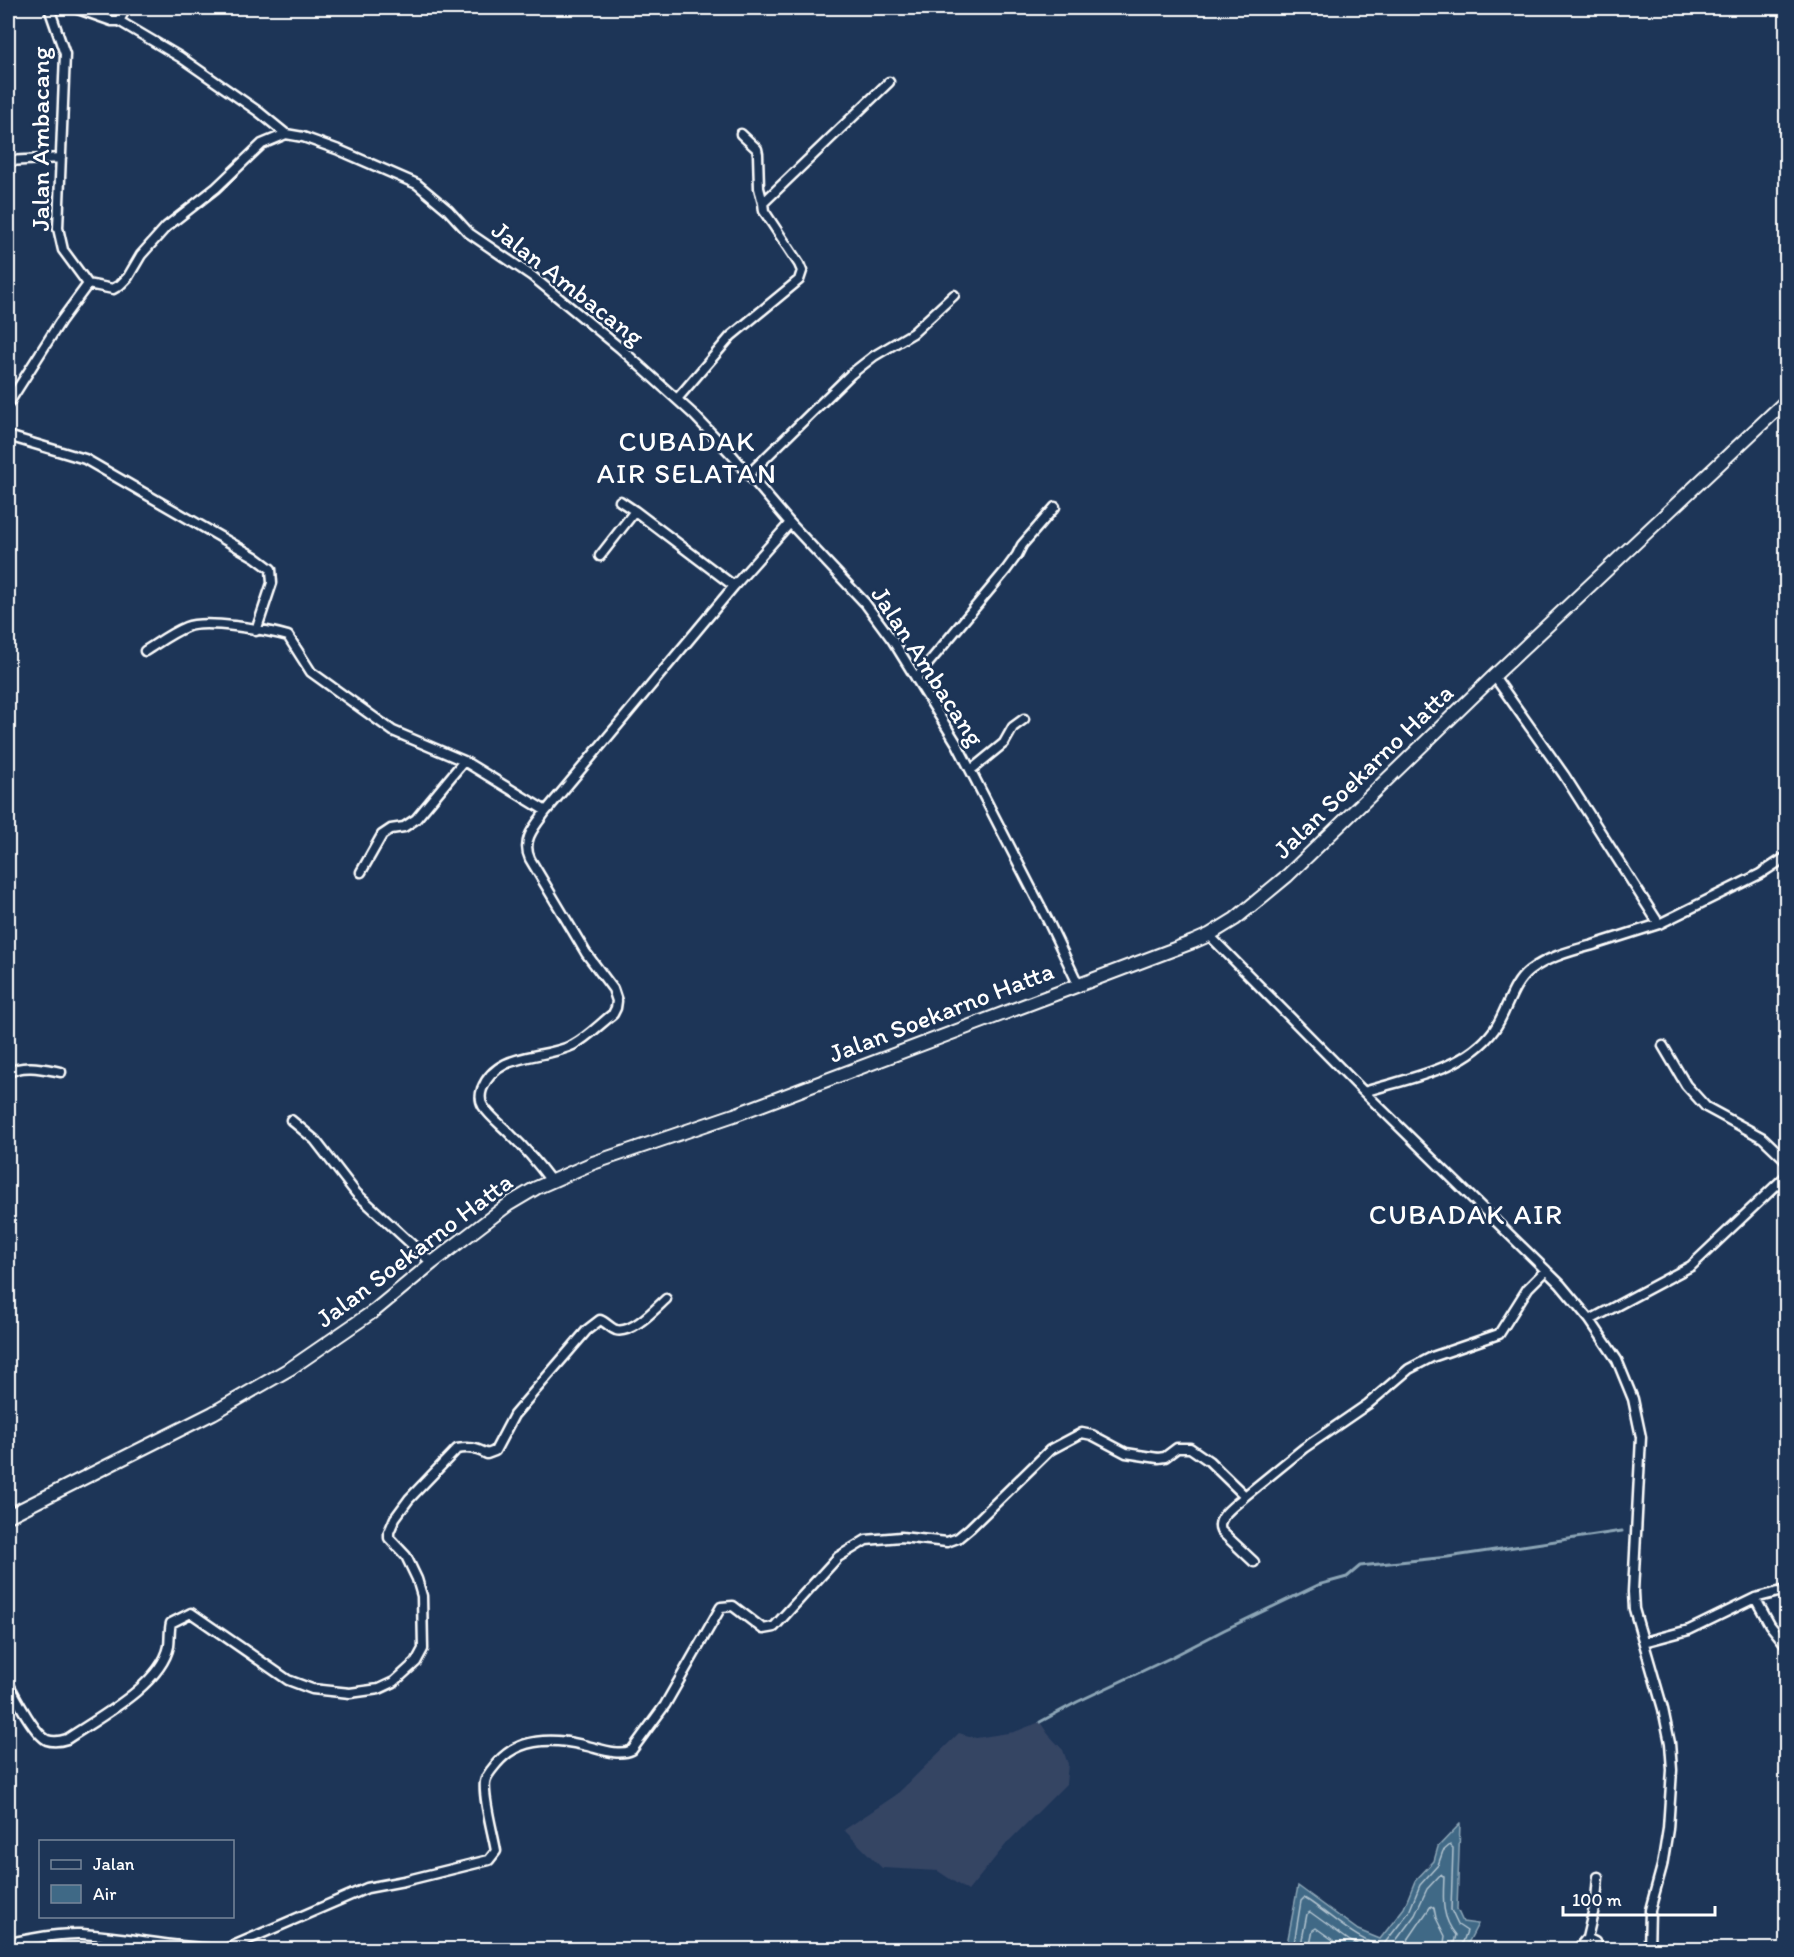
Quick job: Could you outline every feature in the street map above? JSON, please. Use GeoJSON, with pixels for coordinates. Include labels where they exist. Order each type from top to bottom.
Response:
{"type":"FeatureCollection","features":[{"type":"Feature","properties":{"kind":"street","name":"Jalan Ambacang"},"geometry":{"type":"LineString","coordinates":[[49,8],[65,54],[58,207],[60,240],[68,259],[88,284]]}},
{"type":"Feature","properties":{"kind":"street"},"geometry":{"type":"LineString","coordinates":[[8,404],[60,322],[88,284],[113,289],[120,285],[128,278],[141,255],[166,227],[216,188],[262,144],[286,134],[259,112],[180,57],[119,21],[112,21],[75,8]]}},
{"type":"Feature","properties":{"kind":"street"},"geometry":{"type":"LineString","coordinates":[[119,21],[126,8]]}},
{"type":"Feature","properties":{"kind":"street"},"geometry":{"type":"LineString","coordinates":[[763,203],[889,82]]}},
{"type":"Feature","properties":{"kind":"street","name":"Jalan Ambacang"},"geometry":{"type":"LineString","coordinates":[[286,134],[303,137],[339,150],[417,184],[448,210],[469,233],[532,276],[620,348],[677,399],[733,456],[790,523],[865,603],[893,641],[957,744],[1078,984]]}},
{"type":"Feature","properties":{"kind":"street"},"geometry":{"type":"LineString","coordinates":[[677,399],[731,336],[801,276],[799,264],[764,211],[759,188],[757,149],[741,134]]}},
{"type":"Feature","properties":{"kind":"street"},"geometry":{"type":"LineString","coordinates":[[8,161],[61,159]]}},
{"type":"Feature","properties":{"kind":"street"},"geometry":{"type":"LineString","coordinates":[[748,475],[858,367],[913,333],[954,295]]}},
{"type":"Feature","properties":{"kind":"street","name":"Jalan Soekarno Hatta"},"geometry":{"type":"LineString","coordinates":[[8,1516],[213,1413],[282,1373],[374,1311],[509,1204],[551,1181],[593,1163],[734,1115],[1209,935],[1235,919],[1287,876],[1494,676],[1786,401]]}},
{"type":"Feature","properties":{"kind":"street"},"geometry":{"type":"LineString","coordinates":[[8,436],[85,459],[255,557],[271,569],[272,583],[256,631]]}},
{"type":"Feature","properties":{"kind":"street"},"geometry":{"type":"LineString","coordinates":[[620,501],[734,586]]}},
{"type":"Feature","properties":{"kind":"street"},"geometry":{"type":"LineString","coordinates":[[916,678],[1017,555],[1022,544],[1055,507]]}},
{"type":"Feature","properties":{"kind":"street"},"geometry":{"type":"LineString","coordinates":[[600,556],[635,511]]}},
{"type":"Feature","properties":{"kind":"street"},"geometry":{"type":"LineString","coordinates":[[551,1181],[523,1146],[489,1114],[482,1104],[480,1093],[492,1073],[508,1062],[571,1046],[590,1033],[616,1008],[617,1000],[613,989],[580,944],[526,852],[527,840],[546,811],[734,586],[790,523]]}},
{"type":"Feature","properties":{"kind":"street"},"geometry":{"type":"LineString","coordinates":[[145,651],[195,624],[217,624],[288,636],[311,672],[393,731],[464,761],[546,811]]}},
{"type":"Feature","properties":{"kind":"street"},"geometry":{"type":"LineString","coordinates":[[1494,676],[1564,775],[1659,924]]}},
{"type":"Feature","properties":{"kind":"street"},"geometry":{"type":"LineString","coordinates":[[970,770],[1004,743],[1013,727],[1024,719]]}},
{"type":"Feature","properties":{"kind":"street"},"geometry":{"type":"LineString","coordinates":[[361,872],[382,835],[391,829],[404,827],[416,819],[464,761]]}},
{"type":"Feature","properties":{"kind":"street"},"geometry":{"type":"LineString","coordinates":[[1364,1092],[1448,1066],[1469,1055],[1488,1038],[1502,1017],[1516,987],[1527,972],[1539,964],[1572,951],[1659,924],[1760,874],[1786,857]]}},
{"type":"Feature","properties":{"kind":"street"},"geometry":{"type":"LineString","coordinates":[[1209,935],[1364,1092],[1560,1284],[1590,1320],[1613,1353],[1625,1376],[1638,1416],[1641,1437],[1634,1609],[1663,1708],[1670,1743],[1672,1770],[1668,1829],[1662,1866],[1650,1910],[1649,1950]]}},
{"type":"Feature","properties":{"kind":"street"},"geometry":{"type":"LineString","coordinates":[[1663,1046],[1686,1085],[1706,1107],[1763,1138],[1786,1160]]}},
{"type":"Feature","properties":{"kind":"street"},"geometry":{"type":"LineString","coordinates":[[8,1073],[13,1069],[24,1067],[61,1072]]}},
{"type":"Feature","properties":{"kind":"street"},"geometry":{"type":"LineString","coordinates":[[291,1120],[315,1140],[356,1193],[432,1263]]}},
{"type":"Feature","properties":{"kind":"street"},"geometry":{"type":"LineString","coordinates":[[1590,1320],[1691,1266],[1786,1176]]}},
{"type":"Feature","properties":{"kind":"street"},"geometry":{"type":"LineString","coordinates":[[1254,1562],[1221,1531],[1219,1526],[1221,1519],[1245,1496],[1304,1448],[1368,1404],[1409,1369],[1432,1357],[1499,1334],[1528,1288],[1546,1270]]}},
{"type":"Feature","properties":{"kind":"street"},"geometry":{"type":"LineString","coordinates":[[8,1683],[39,1733],[47,1740],[67,1739],[128,1699],[143,1685],[163,1662],[169,1646],[171,1623],[191,1613],[288,1680],[312,1689],[350,1693],[379,1689],[394,1682],[416,1662],[423,1649],[422,1596],[406,1556],[389,1538],[395,1518],[457,1449],[466,1447],[487,1454],[495,1451],[514,1415],[586,1330],[600,1320],[616,1330],[625,1330],[639,1322],[666,1299]]}},
{"type":"Feature","properties":{"kind":"street"},"geometry":{"type":"LineString","coordinates":[[8,1943],[79,1934],[226,1949],[367,1888],[489,1860],[496,1851],[485,1780],[502,1757],[514,1748],[531,1742],[549,1740],[615,1752],[626,1753],[632,1750],[665,1705],[721,1607],[733,1606],[763,1629],[774,1628],[820,1575],[838,1557],[853,1547],[866,1540],[884,1537],[938,1542],[953,1541],[970,1528],[1050,1450],[1082,1433],[1092,1435],[1126,1453],[1158,1458],[1165,1457],[1182,1447],[1190,1448],[1209,1461],[1245,1496]]}},
{"type":"Feature","properties":{"kind":"street"},"geometry":{"type":"LineString","coordinates":[[1644,1642],[1689,1630],[1755,1598],[1786,1590]]}},
{"type":"Feature","properties":{"kind":"street"},"geometry":{"type":"LineString","coordinates":[[1755,1598],[1786,1645]]}},
{"type":"Feature","properties":{"kind":"street"},"geometry":{"type":"LineString","coordinates":[[1577,1950],[1587,1938],[1596,1900],[1598,1877]]}},
{"type":"Feature","properties":{"kind":"street"},"geometry":{"type":"LineString","coordinates":[[1587,1938],[1595,1942],[1599,1950]]}},
{"type":"Feature","properties":{"kind":"shaded area"},"geometry":{"type":"Polygon","coordinates":[[[1040,1722],[1063,1750],[1068,1764],[1066,1784],[1008,1842],[968,1891],[938,1871],[882,1868],[844,1830],[896,1795],[959,1733],[976,1738],[1014,1732],[1040,1722]]]}},
{"type":"Feature","properties":{"kind":"water"},"geometry":{"type":"Polygon","coordinates":[[[1460,1824],[1457,1909],[1463,1922],[1478,1924],[1465,1949],[1286,1949],[1298,1886],[1358,1930],[1380,1939],[1404,1908],[1415,1881],[1434,1861],[1438,1847],[1460,1824]]]}},
{"type":"Feature","properties":{"kind":"waterway"},"geometry":{"type":"LineString","coordinates":[[1040,1722],[1318,1585],[1347,1577],[1360,1566],[1448,1557],[1622,1531]]}},
{"type":"Feature","properties":{"kind":"district","name":"CUBADAK AIR SELATAN"},"geometry":{"type":"Point","coordinates":[687,457]}},
{"type":"Feature","properties":{"kind":"district","name":"CUBADAK AIR"},"geometry":{"type":"Point","coordinates":[1466,1214]}}]}
